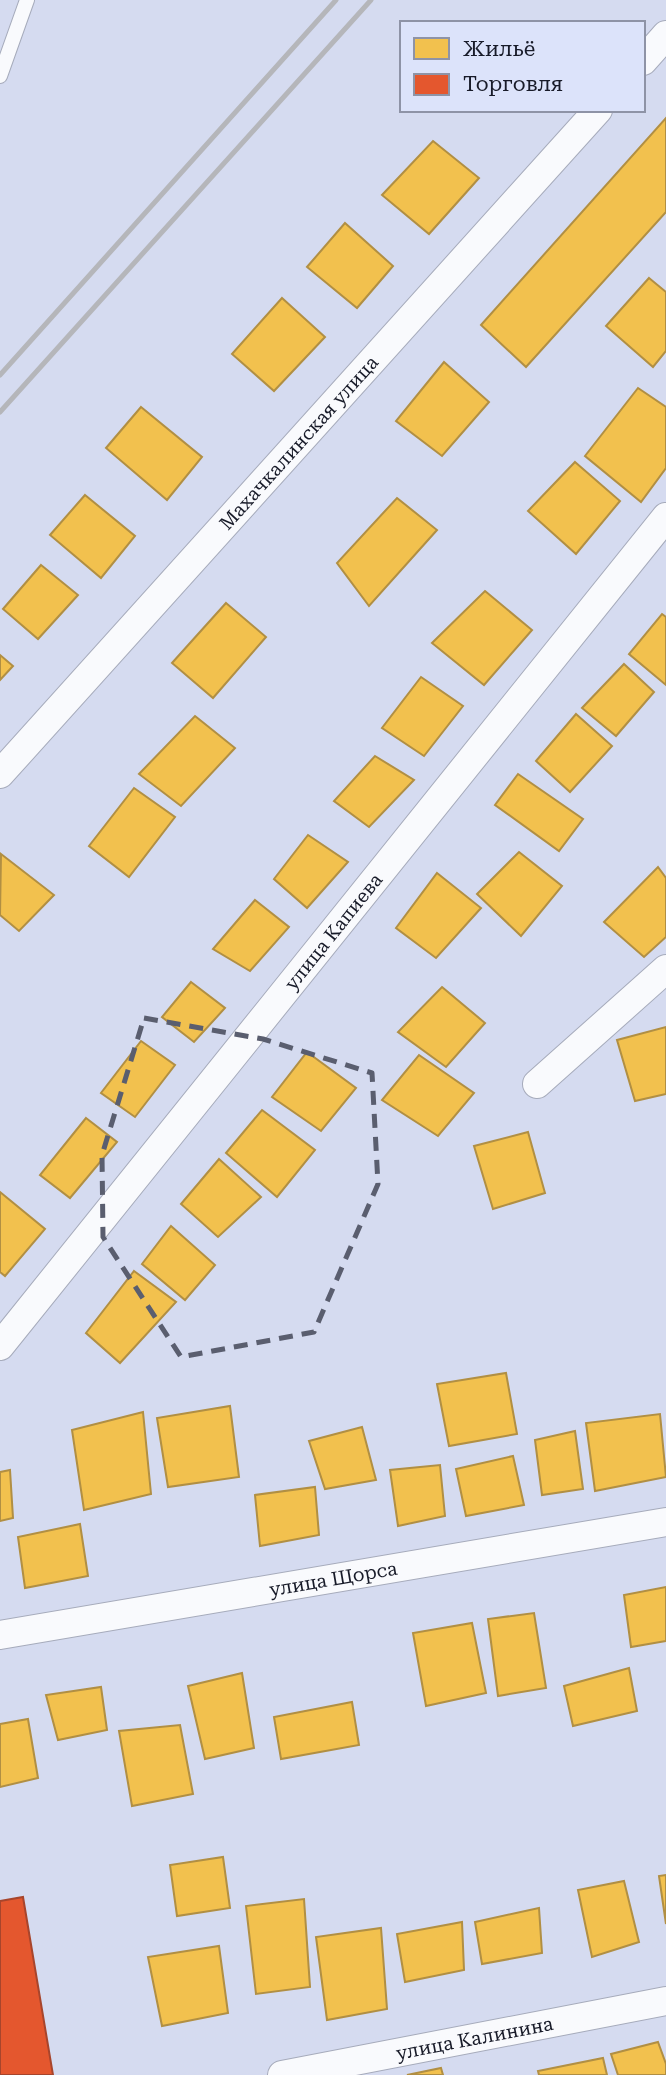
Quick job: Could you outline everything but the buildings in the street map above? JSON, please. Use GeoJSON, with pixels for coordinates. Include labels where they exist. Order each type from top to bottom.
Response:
{"type":"FeatureCollection","features":[{"type":"Feature","properties":{"kind":"street"},"geometry":{"type":"LineString","coordinates":[[645,59],[666,35]]}},
{"type":"Feature","properties":{"kind":"street","name":"Махачкалинская улица"},"geometry":{"type":"LineString","coordinates":[[0,774],[596,112]]}},
{"type":"Feature","properties":{"kind":"street","name":"улица Капиева"},"geometry":{"type":"LineString","coordinates":[[0,1346],[666,517]]}},
{"type":"Feature","properties":{"kind":"street"},"geometry":{"type":"LineString","coordinates":[[537,1084],[666,969]]}},
{"type":"Feature","properties":{"kind":"street","name":"улица Щорса"},"geometry":{"type":"LineString","coordinates":[[0,1635],[666,1522]]}},
{"type":"Feature","properties":{"kind":"street","name":"улица Калинина"},"geometry":{"type":"LineString","coordinates":[[282,2075],[666,2001]]}},
{"type":"Feature","properties":{"kind":"lane"},"geometry":{"type":"LineString","coordinates":[[0,76],[27,0]]}},
{"type":"Feature","properties":{"kind":"highlighted area"},"geometry":{"type":"Polygon","coordinates":[[[144,1018],[263,1039],[372,1073],[378,1184],[314,1332],[181,1357],[103,1237],[102,1155],[144,1018]]]}},
{"type":"Feature","properties":{"kind":"railway"},"geometry":{"type":"LineString","coordinates":[[0,375],[336,0]]}},
{"type":"Feature","properties":{"kind":"railway"},"geometry":{"type":"LineString","coordinates":[[0,412],[371,0]]}}]}
